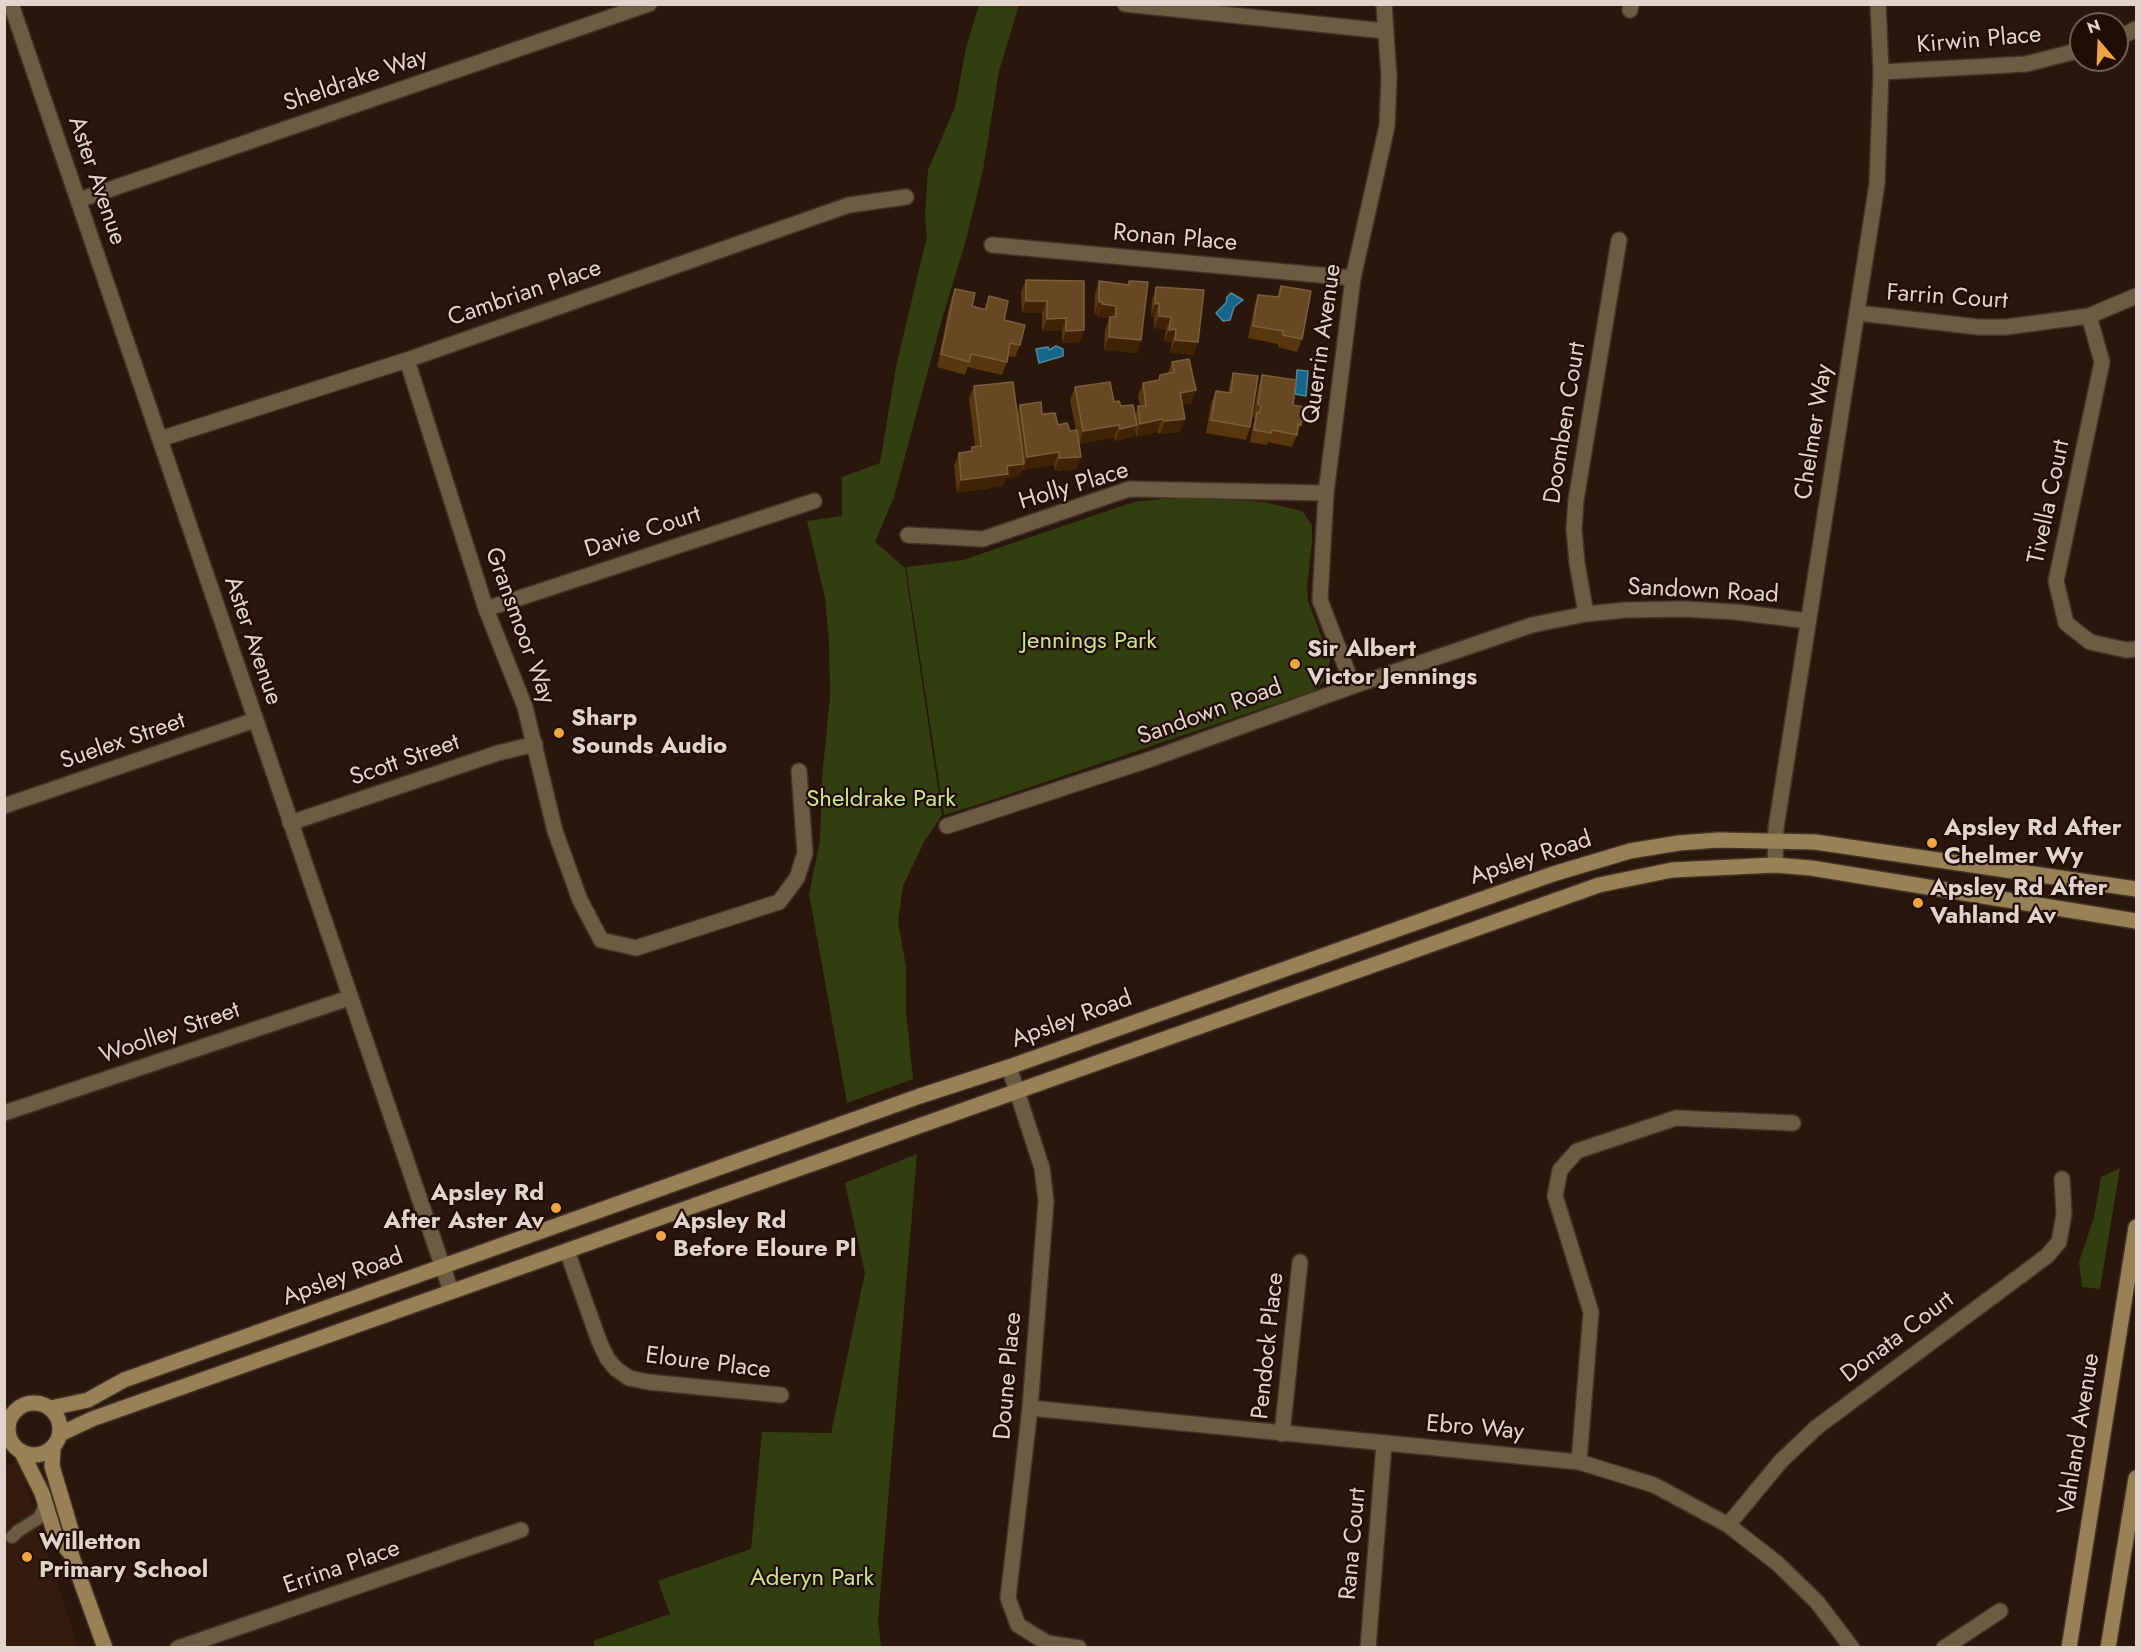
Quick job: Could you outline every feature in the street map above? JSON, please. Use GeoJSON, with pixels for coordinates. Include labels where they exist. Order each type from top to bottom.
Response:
{"type":"FeatureCollection","features":[{"type":"Feature","properties":{"kind":"main road","name":"Apsley Road"},"geometry":{"type":"LineString","coordinates":[[71,1554],[55,1534],[44,1500],[14,1449],[9,1435],[7,1422],[13,1413],[27,1404],[35,1402],[51,1408],[88,1400],[124,1380],[1553,873],[1630,851],[1679,843],[1776,840],[1823,843],[2136,889]]}},
{"type":"Feature","properties":{"kind":"main road","name":"Apsley Road"},"geometry":{"type":"LineString","coordinates":[[60,1434],[92,1419],[1599,885],[1672,870],[1774,865],[1822,870],[2136,921]]}},
{"type":"Feature","properties":{"kind":"main road","name":"Vahland Avenue"},"geometry":{"type":"LineString","coordinates":[[2069,1647],[2136,1227]]}},
{"type":"Feature","properties":{"kind":"main road"},"geometry":{"type":"LineString","coordinates":[[51,1408],[59,1420],[60,1434],[52,1448],[52,1466],[71,1530],[71,1554],[105,1647]]}},
{"type":"Feature","properties":{"kind":"main road"},"geometry":{"type":"LineString","coordinates":[[14,1449],[37,1455],[52,1448]]}},
{"type":"Feature","properties":{"kind":"main road"},"geometry":{"type":"LineString","coordinates":[[2108,1647],[2136,1478]]}},
{"type":"Feature","properties":{"kind":"street","name":"Aster Avenue"},"geometry":{"type":"LineString","coordinates":[[11,4],[451,1291]]}},
{"type":"Feature","properties":{"kind":"street","name":"Sheldrake Way"},"geometry":{"type":"LineString","coordinates":[[79,200],[649,4]]}},
{"type":"Feature","properties":{"kind":"street"},"geometry":{"type":"LineString","coordinates":[[1125,4],[1385,31]]}},
{"type":"Feature","properties":{"kind":"street","name":"Querrin Avenue"},"geometry":{"type":"LineString","coordinates":[[1353,686],[1320,600],[1326,493],[1353,278],[1387,126],[1389,77],[1384,4]]}},
{"type":"Feature","properties":{"kind":"street","name":"Chelmer Way"},"geometry":{"type":"LineString","coordinates":[[1774,865],[1808,621],[1877,184],[1881,72],[1878,4]]}},
{"type":"Feature","properties":{"kind":"street","name":"Kirwin Place"},"geometry":{"type":"LineString","coordinates":[[1881,72],[2026,63],[2069,53]]}},
{"type":"Feature","properties":{"kind":"street","name":"Cambrian Place"},"geometry":{"type":"LineString","coordinates":[[160,439],[407,360],[849,205],[906,196]]}},
{"type":"Feature","properties":{"kind":"street","name":"Doomben Court"},"geometry":{"type":"LineString","coordinates":[[1586,614],[1574,529],[1576,500],[1619,240]]}},
{"type":"Feature","properties":{"kind":"street","name":"Ronan Place"},"geometry":{"type":"LineString","coordinates":[[992,245],[1353,278]]}},
{"type":"Feature","properties":{"kind":"street","name":"Farrin Court"},"geometry":{"type":"LineString","coordinates":[[1858,313],[1978,327],[2028,325],[2089,316],[2136,296]]}},
{"type":"Feature","properties":{"kind":"street","name":"Tivella Court"},"geometry":{"type":"LineString","coordinates":[[2089,316],[2102,362],[2056,581],[2066,623],[2090,642],[2126,650],[2136,649]]}},
{"type":"Feature","properties":{"kind":"street","name":"Gransmoor Way"},"geometry":{"type":"LineString","coordinates":[[407,360],[486,609],[525,707],[555,831],[580,900],[601,940],[636,948],[779,902],[797,878],[805,853],[799,771]]}},
{"type":"Feature","properties":{"kind":"street","name":"Holly Place"},"geometry":{"type":"LineString","coordinates":[[908,535],[983,540],[1129,489],[1326,493]]}},
{"type":"Feature","properties":{"kind":"street","name":"Davie Court"},"geometry":{"type":"LineString","coordinates":[[486,609],[814,501]]}},
{"type":"Feature","properties":{"kind":"street","name":"Sandown Road"},"geometry":{"type":"LineString","coordinates":[[947,826],[1151,759],[1353,686],[1532,625],[1586,614],[1626,610],[1684,609],[1736,612],[1808,621]]}},
{"type":"Feature","properties":{"kind":"street","name":"Suelex Street"},"geometry":{"type":"LineString","coordinates":[[4,806],[255,720]]}},
{"type":"Feature","properties":{"kind":"street","name":"Scott Street"},"geometry":{"type":"LineString","coordinates":[[290,823],[498,753],[535,744]]}},
{"type":"Feature","properties":{"kind":"street","name":"Woolley Street"},"geometry":{"type":"LineString","coordinates":[[4,1113],[350,998]]}},
{"type":"Feature","properties":{"kind":"street","name":"Doune Place"},"geometry":{"type":"LineString","coordinates":[[1009,1067],[1042,1168],[1045,1184],[1030,1408],[1008,1598],[1018,1625],[1047,1643],[1079,1647]]}},
{"type":"Feature","properties":{"kind":"street"},"geometry":{"type":"LineString","coordinates":[[1579,1462],[1592,1312],[1555,1196],[1560,1170],[1577,1151],[1676,1118],[1793,1123]]}},
{"type":"Feature","properties":{"kind":"street","name":"Donata Court"},"geometry":{"type":"LineString","coordinates":[[1728,1525],[1781,1461],[1817,1427],[2047,1256],[2059,1242],[2064,1214],[2062,1179]]}},
{"type":"Feature","properties":{"kind":"street","name":"Eloure Place"},"geometry":{"type":"LineString","coordinates":[[567,1251],[607,1358],[629,1378],[648,1382],[781,1395]]}},
{"type":"Feature","properties":{"kind":"street","name":"Pendock Place"},"geometry":{"type":"LineString","coordinates":[[1282,1434],[1300,1263]]}},
{"type":"Feature","properties":{"kind":"street","name":"Ebro Way"},"geometry":{"type":"LineString","coordinates":[[1030,1408],[1579,1462],[1654,1485],[1728,1525],[1777,1563],[1817,1602],[1852,1647]]}},
{"type":"Feature","properties":{"kind":"street","name":"Rana Court"},"geometry":{"type":"LineString","coordinates":[[1368,1647],[1384,1444]]}},
{"type":"Feature","properties":{"kind":"street","name":"Errina Place"},"geometry":{"type":"LineString","coordinates":[[178,1647],[521,1530]]}},
{"type":"Feature","properties":{"kind":"street"},"geometry":{"type":"LineString","coordinates":[[1944,1647],[2000,1611]]}},
{"type":"Feature","properties":{"kind":"lane"},"geometry":{"type":"LineString","coordinates":[[12,1537],[39,1518],[44,1507],[44,1500]]}},
{"type":"Feature","properties":{"kind":"shaded area","name":"Willetton Primary School"},"geometry":{"type":"Polygon","coordinates":[[[19,1462],[78,1647],[5,1647],[4,1467],[19,1462]]]}},
{"type":"Feature","properties":{"kind":"green space","name":"Sheldrake Park"},"geometry":{"type":"Polygon","coordinates":[[[979,5],[1019,5],[999,71],[983,170],[966,240],[894,497],[875,542],[905,568],[942,815],[924,842],[903,886],[898,922],[906,967],[906,1011],[913,1079],[847,1103],[809,894],[820,841],[822,778],[830,697],[829,641],[825,598],[807,521],[842,516],[842,477],[880,463],[896,367],[927,236],[925,215],[928,170],[955,107],[966,48],[979,5]]]}},
{"type":"Feature","properties":{"kind":"green space","name":"Jennings Park"},"geometry":{"type":"Polygon","coordinates":[[[1182,497],[1264,502],[1302,511],[1312,525],[1308,601],[1330,659],[1327,678],[1314,691],[944,815],[906,567],[963,560],[1134,502],[1182,497]]]}},
{"type":"Feature","properties":{"kind":"green space","name":"Aderyn Park"},"geometry":{"type":"Polygon","coordinates":[[[917,1154],[878,1621],[881,1647],[595,1647],[593,1641],[670,1614],[658,1581],[751,1549],[762,1432],[831,1433],[865,1273],[845,1183],[917,1154]]]}},
{"type":"Feature","properties":{"kind":"green space"},"geometry":{"type":"Polygon","coordinates":[[[2120,1168],[2100,1289],[2082,1287],[2079,1262],[2094,1217],[2101,1177],[2120,1168]]]}},
{"type":"Feature","properties":{"kind":"water"},"geometry":{"type":"Polygon","coordinates":[[[1231,293],[1243,300],[1234,307],[1230,320],[1223,321],[1216,313],[1226,303],[1231,293]]]}},
{"type":"Feature","properties":{"kind":"water"},"geometry":{"type":"Polygon","coordinates":[[[1056,346],[1063,349],[1063,356],[1039,363],[1036,349],[1048,347],[1049,350],[1056,346]]]}},
{"type":"Feature","properties":{"kind":"water"},"geometry":{"type":"Polygon","coordinates":[[[1297,370],[1308,371],[1306,396],[1295,394],[1297,370]]]}},
{"type":"Feature","properties":{"kind":"building"},"geometry":{"type":"Polygon","coordinates":[[[1026,280],[1084,281],[1084,330],[1066,331],[1066,318],[1047,319],[1047,301],[1026,301],[1026,280]]]}},
{"type":"Feature","properties":{"kind":"building"},"geometry":{"type":"Polygon","coordinates":[[[1099,281],[1129,285],[1129,281],[1148,282],[1141,340],[1109,337],[1110,317],[1116,317],[1116,306],[1099,302],[1099,281]]]}},
{"type":"Feature","properties":{"kind":"building"},"geometry":{"type":"Polygon","coordinates":[[[1281,286],[1311,291],[1302,339],[1283,335],[1283,331],[1253,326],[1258,295],[1279,297],[1281,286]]]}},
{"type":"Feature","properties":{"kind":"building"},"geometry":{"type":"Polygon","coordinates":[[[1156,287],[1204,290],[1198,342],[1175,340],[1176,329],[1169,330],[1171,317],[1159,316],[1159,303],[1155,304],[1156,287]]]}},
{"type":"Feature","properties":{"kind":"building"},"geometry":{"type":"Polygon","coordinates":[[[955,289],[975,293],[972,306],[986,310],[989,296],[1008,301],[1004,320],[1025,325],[1020,345],[1010,343],[1007,362],[971,354],[969,362],[941,354],[955,289]]]}},
{"type":"Feature","properties":{"kind":"building"},"geometry":{"type":"Polygon","coordinates":[[[1189,359],[1196,390],[1180,393],[1185,419],[1165,421],[1162,419],[1140,424],[1138,406],[1146,406],[1143,383],[1159,380],[1160,375],[1174,372],[1172,362],[1189,359]]]}},
{"type":"Feature","properties":{"kind":"building"},"geometry":{"type":"Polygon","coordinates":[[[1233,373],[1258,376],[1250,427],[1211,420],[1216,391],[1231,393],[1233,373]]]}},
{"type":"Feature","properties":{"kind":"building"},"geometry":{"type":"Polygon","coordinates":[[[1262,375],[1296,380],[1293,405],[1304,407],[1297,435],[1272,430],[1271,433],[1254,430],[1257,412],[1260,413],[1261,406],[1258,404],[1262,375]]]}},
{"type":"Feature","properties":{"kind":"building"},"geometry":{"type":"Polygon","coordinates":[[[1013,382],[1024,464],[1007,466],[1008,474],[961,480],[959,453],[972,451],[972,447],[981,446],[974,386],[1013,382]]]}},
{"type":"Feature","properties":{"kind":"building"},"geometry":{"type":"Polygon","coordinates":[[[1110,382],[1114,402],[1119,401],[1121,406],[1133,405],[1137,425],[1120,429],[1119,425],[1083,431],[1075,387],[1110,382]]]}},
{"type":"Feature","properties":{"kind":"building"},"geometry":{"type":"Polygon","coordinates":[[[1041,402],[1042,414],[1055,413],[1058,425],[1067,423],[1070,431],[1077,430],[1081,457],[1059,458],[1059,452],[1027,457],[1020,405],[1041,402]]]}},
{"type":"Feature","properties":{"kind":"place","name":"Sir Albert Victor Jennings"},"geometry":{"type":"Point","coordinates":[1295,664]}},
{"type":"Feature","properties":{"kind":"place","name":"Sharp Sounds Audio"},"geometry":{"type":"Point","coordinates":[559,733]}},
{"type":"Feature","properties":{"kind":"place","name":"Apsley Rd After Chelmer Wy"},"geometry":{"type":"Point","coordinates":[1932,843]}},
{"type":"Feature","properties":{"kind":"place","name":"Apsley Rd After Vahland Av"},"geometry":{"type":"Point","coordinates":[1918,903]}},
{"type":"Feature","properties":{"kind":"place","name":"Apsley Rd After Aster Av"},"geometry":{"type":"Point","coordinates":[556,1208]}},
{"type":"Feature","properties":{"kind":"place","name":"Apsley Rd Before Eloure Pl"},"geometry":{"type":"Point","coordinates":[661,1236]}},
{"type":"Feature","properties":{"kind":"place","name":"Willetton Primary School"},"geometry":{"type":"Point","coordinates":[27,1557]}}]}
